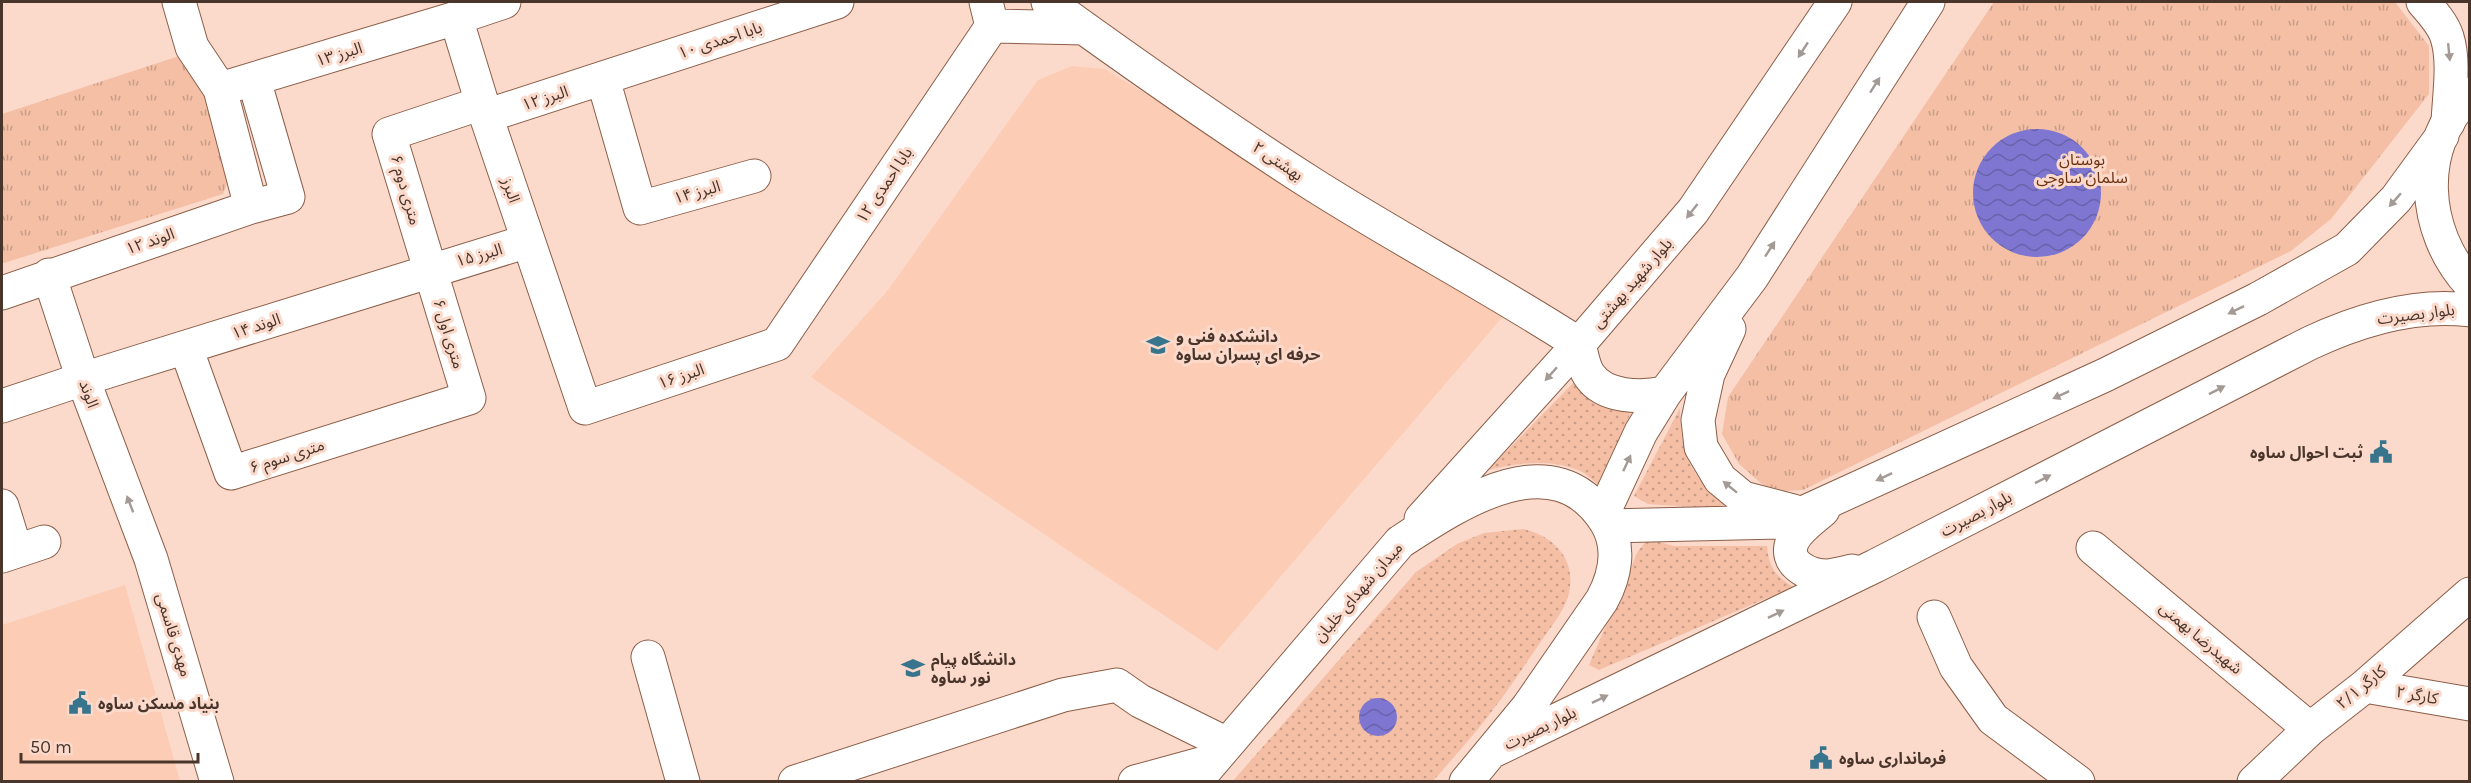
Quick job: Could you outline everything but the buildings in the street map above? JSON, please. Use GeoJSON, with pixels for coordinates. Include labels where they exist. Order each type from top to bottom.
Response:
{"type":"FeatureCollection","features":[{"type":"Feature","properties":{"kind":"street"},"geometry":{"type":"LineString","coordinates":[[179,2],[192,47],[220,89],[251,207]]}},
{"type":"Feature","properties":{"kind":"street"},"geometry":{"type":"LineString","coordinates":[[456,18],[504,2]]}},
{"type":"Feature","properties":{"kind":"street","name":"بابا احمدی ۱۰"},"geometry":{"type":"LineString","coordinates":[[603,79],[837,2]]}},
{"type":"Feature","properties":{"kind":"street","name":"بهشتی ۲"},"geometry":{"type":"LineString","coordinates":[[1048,2],[1124,58],[1315,185],[1513,301],[1579,344]]}},
{"type":"Feature","properties":{"kind":"street","name":"بلوار شهید بهشتی"},"geometry":{"type":"LineString","coordinates":[[1400,542],[1579,344],[1693,211],[1835,2]]}},
{"type":"Feature","properties":{"kind":"street"},"geometry":{"type":"LineString","coordinates":[[1466,782],[1528,708],[1611,584],[1615,564],[1614,544],[1605,521],[1641,432],[1665,393],[1752,278],[1928,2]]}},
{"type":"Feature","properties":{"kind":"street"},"geometry":{"type":"LineString","coordinates":[[2423,2],[2435,16],[2447,37],[2450,62],[2445,129],[2432,174],[2432,206],[2437,230],[2446,252],[2469,284]]}},
{"type":"Feature","properties":{"kind":"street"},"geometry":{"type":"LineString","coordinates":[[989,14],[1084,28]]}},
{"type":"Feature","properties":{"kind":"street","name":"بابا احمدی ۱۲"},"geometry":{"type":"LineString","coordinates":[[777,344],[989,14]]}},
{"type":"Feature","properties":{"kind":"street","name":"البرز ۱۳"},"geometry":{"type":"LineString","coordinates":[[220,89],[456,18]]}},
{"type":"Feature","properties":{"kind":"street","name":"البرز"},"geometry":{"type":"LineString","coordinates":[[456,18],[484,110],[585,408]]}},
{"type":"Feature","properties":{"kind":"street","name":"البرز ۱۲"},"geometry":{"type":"LineString","coordinates":[[484,110],[603,79]]}},
{"type":"Feature","properties":{"kind":"street","name":"البرز ۱۴"},"geometry":{"type":"LineString","coordinates":[[603,79],[640,208],[754,176]]}},
{"type":"Feature","properties":{"kind":"street","name":"الوند ۱۲"},"geometry":{"type":"LineString","coordinates":[[50,276],[251,207],[288,197],[254,80]]}},
{"type":"Feature","properties":{"kind":"street"},"geometry":{"type":"LineString","coordinates":[[1605,521],[1783,522],[2114,370],[2258,299],[2347,249],[2396,199],[2469,94]]}},
{"type":"Feature","properties":{"kind":"street","name":"۶ متری دوم"},"geometry":{"type":"LineString","coordinates":[[429,270],[389,134],[484,110]]}},
{"type":"Feature","properties":{"kind":"street","name":"البرز ۱۵"},"geometry":{"type":"LineString","coordinates":[[429,270],[528,241]]}},
{"type":"Feature","properties":{"kind":"street","name":"الوند ۱۴"},"geometry":{"type":"LineString","coordinates":[[2,406],[429,270]]}},
{"type":"Feature","properties":{"kind":"street","name":"۶ متری اول"},"geometry":{"type":"LineString","coordinates":[[429,270],[469,398]]}},
{"type":"Feature","properties":{"kind":"street"},"geometry":{"type":"LineString","coordinates":[[2,293],[50,276]]}},
{"type":"Feature","properties":{"kind":"street","name":"الوند"},"geometry":{"type":"LineString","coordinates":[[50,276],[83,379],[151,558]]}},
{"type":"Feature","properties":{"kind":"street"},"geometry":{"type":"LineString","coordinates":[[1752,278],[1708,374],[1698,420],[1701,447],[1720,479],[1743,498],[1803,514]]}},
{"type":"Feature","properties":{"kind":"street","name":"بلوار بصیرت"},"geometry":{"type":"LineString","coordinates":[[1491,752],[1875,566],[2172,412],[2350,324],[2391,314],[2453,308],[2469,310]]}},
{"type":"Feature","properties":{"kind":"street","name":"البرز ۱۶"},"geometry":{"type":"LineString","coordinates":[[585,408],[777,344]]}},
{"type":"Feature","properties":{"kind":"street"},"geometry":{"type":"LineString","coordinates":[[1579,344],[1588,373],[1592,379],[1608,390],[1630,395],[1651,396],[1665,393]]}},
{"type":"Feature","properties":{"kind":"street","name":"۶ متری سوم"},"geometry":{"type":"LineString","coordinates":[[186,348],[231,473],[469,398]]}},
{"type":"Feature","properties":{"kind":"street","name":"میدان شهدای خلبان"},"geometry":{"type":"LineString","coordinates":[[1211,762],[1400,542],[1432,521],[1506,485],[1545,481],[1565,486],[1583,495],[1598,508],[1605,521]]}},
{"type":"Feature","properties":{"kind":"street"},"geometry":{"type":"LineString","coordinates":[[1839,498],[1805,525],[1794,539],[1790,550],[1792,561],[1807,572],[1824,575],[1875,566]]}},
{"type":"Feature","properties":{"kind":"street"},"geometry":{"type":"LineString","coordinates":[[2,506],[21,550]]}},
{"type":"Feature","properties":{"kind":"street","name":"شهیدرضا بهمنی"},"geometry":{"type":"LineString","coordinates":[[2093,548],[2310,729]]}},
{"type":"Feature","properties":{"kind":"street","name":"مهدی قاسمی"},"geometry":{"type":"LineString","coordinates":[[151,558],[217,782]]}},
{"type":"Feature","properties":{"kind":"street","name":"کارگر ۲/۱"},"geometry":{"type":"LineString","coordinates":[[2254,782],[2310,729],[2365,686],[2469,594]]}},
{"type":"Feature","properties":{"kind":"street"},"geometry":{"type":"LineString","coordinates":[[1934,616],[1956,667],[1993,719],[2078,782]]}},
{"type":"Feature","properties":{"kind":"street"},"geometry":{"type":"LineString","coordinates":[[648,657],[683,782]]}},
{"type":"Feature","properties":{"kind":"street"},"geometry":{"type":"LineString","coordinates":[[795,782],[1063,695],[1118,685],[1211,762]]}},
{"type":"Feature","properties":{"kind":"street","name":"کارگر ۲"},"geometry":{"type":"LineString","coordinates":[[2365,686],[2469,704]]}},
{"type":"Feature","properties":{"kind":"street"},"geometry":{"type":"LineString","coordinates":[[1135,782],[1211,762]]}},
{"type":"Feature","properties":{"kind":"shaded area","name":"دانشکده فنی و حرفه ای پسران ساوه"},"geometry":{"type":"Polygon","coordinates":[[[1072,66],[1105,69],[1505,314],[1217,651],[811,377],[888,290],[1038,80],[1072,66]]]}},
{"type":"Feature","properties":{"kind":"shaded area","name":"بنیاد مسکن ساوه"},"geometry":{"type":"Polygon","coordinates":[[[125,585],[180,781],[2,781],[2,625],[125,585]]]}},
{"type":"Feature","properties":{"kind":"green space","name":"بوستان سلمان ساوجی"},"geometry":{"type":"Polygon","coordinates":[[[1994,2],[2395,2],[2429,46],[2429,94],[2331,219],[2291,251],[1803,490],[1784,491],[1763,485],[1739,464],[1722,434],[1728,397],[1994,2]]]}},
{"type":"Feature","properties":{"kind":"green space"},"geometry":{"type":"Polygon","coordinates":[[[182,55],[206,88],[231,174],[223,194],[2,262],[2,114],[182,55]]]}},
{"type":"Feature","properties":{"kind":"green space"},"geometry":{"type":"Polygon","coordinates":[[[1577,379],[1600,403],[1632,410],[1599,486],[1583,472],[1558,464],[1534,463],[1488,470],[1577,379]]]}},
{"type":"Feature","properties":{"kind":"green space"},"geometry":{"type":"Polygon","coordinates":[[[1680,408],[1683,441],[1692,467],[1709,489],[1735,510],[1648,504],[1634,496],[1680,408]]]}},
{"type":"Feature","properties":{"kind":"green space"},"geometry":{"type":"Polygon","coordinates":[[[1523,529],[1543,536],[1564,557],[1570,576],[1569,595],[1554,623],[1501,699],[1473,736],[1433,781],[1232,782],[1416,572],[1457,544],[1484,533],[1523,529]]]}},
{"type":"Feature","properties":{"kind":"green space"},"geometry":{"type":"Polygon","coordinates":[[[1648,539],[1674,546],[1767,546],[1769,560],[1774,570],[1793,587],[1599,670],[1589,665],[1638,551],[1648,539]]]}},
{"type":"Feature","properties":{"kind":"water"},"geometry":{"type":"Polygon","coordinates":[[[2037,129],[2061,134],[2082,148],[2096,169],[2101,193],[2096,217],[2082,238],[2061,252],[2037,257],[2013,252],[1992,238],[1978,217],[1973,193],[1978,169],[1992,148],[2013,134],[2037,129]]]}},
{"type":"Feature","properties":{"kind":"water"},"geometry":{"type":"Polygon","coordinates":[[[1378,698],[1392,703],[1397,717],[1392,731],[1378,736],[1364,731],[1359,717],[1364,703],[1378,698]]]}},
{"type":"Feature","properties":{"kind":"place","name":"دانشکده فنی و حرفه ای پسران ساوه"},"geometry":{"type":"Point","coordinates":[1158,345]}},
{"type":"Feature","properties":{"kind":"place","name":"ثبت احوال ساوه"},"geometry":{"type":"Point","coordinates":[2381,452]}},
{"type":"Feature","properties":{"kind":"place","name":"دانشگاه پیام نور ساوه"},"geometry":{"type":"Point","coordinates":[913,668]}},
{"type":"Feature","properties":{"kind":"place","name":"بنیاد مسکن ساوه"},"geometry":{"type":"Point","coordinates":[80,703]}},
{"type":"Feature","properties":{"kind":"place","name":"فرمانداری ساوه"},"geometry":{"type":"Point","coordinates":[1821,758]}}]}
